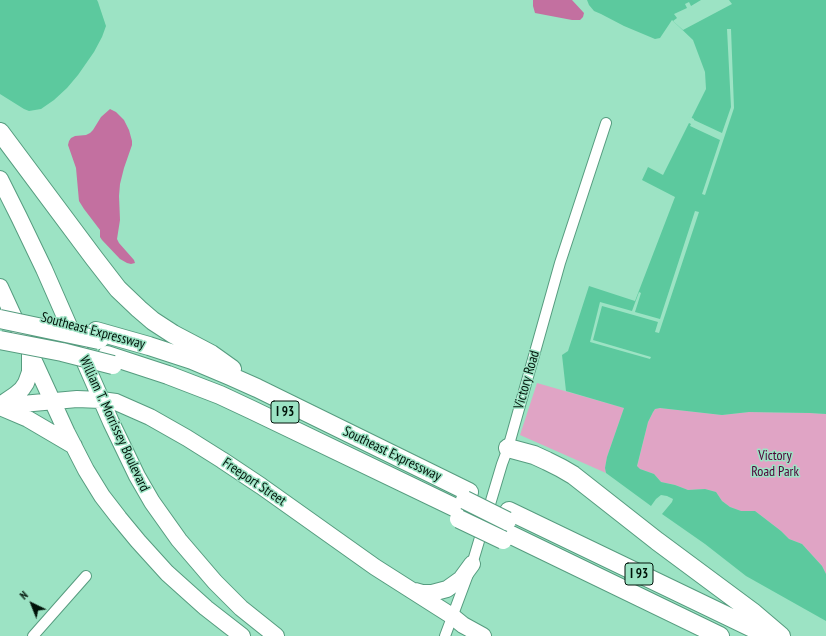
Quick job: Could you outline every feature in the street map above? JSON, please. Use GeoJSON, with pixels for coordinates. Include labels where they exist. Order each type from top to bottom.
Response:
{"type":"FeatureCollection","features":[{"type":"Feature","properties":{"kind":"highway"},"geometry":{"type":"LineString","coordinates":[[0,132],[94,258],[118,289],[129,300],[154,321],[173,334],[211,354],[256,388]]}},
{"type":"Feature","properties":{"kind":"highway","name":"Southeast Expressway"},"geometry":{"type":"LineString","coordinates":[[0,310],[47,318],[171,385],[464,505],[506,526],[769,636]]}},
{"type":"Feature","properties":{"kind":"highway","name":"I 93"},"geometry":{"type":"LineString","coordinates":[[0,319],[104,348]]}},
{"type":"Feature","properties":{"kind":"highway","name":"I 93"},"geometry":{"type":"LineString","coordinates":[[0,330],[63,343],[147,354],[216,380],[249,394],[464,505]]}},
{"type":"Feature","properties":{"kind":"highway","name":"Southeast Expressway"},"geometry":{"type":"LineString","coordinates":[[0,340],[62,352],[104,348],[138,342],[192,360],[256,388],[464,505],[506,526],[700,636]]}},
{"type":"Feature","properties":{"kind":"highway"},"geometry":{"type":"LineString","coordinates":[[508,448],[534,455],[573,475],[662,545],[754,613],[781,636]]}},
{"type":"Feature","properties":{"kind":"highway","name":"I 93"},"geometry":{"type":"LineString","coordinates":[[506,526],[720,636]]}},
{"type":"Feature","properties":{"kind":"highway","name":"I 93"},"geometry":{"type":"LineString","coordinates":[[506,526],[746,636]]}},
{"type":"Feature","properties":{"kind":"main road","name":"William T. Morrissey Boulevard"},"geometry":{"type":"LineString","coordinates":[[0,179],[41,263],[101,400],[142,486],[166,522],[191,555],[215,582],[241,608],[276,636]]}},
{"type":"Feature","properties":{"kind":"main road"},"geometry":{"type":"LineString","coordinates":[[0,287],[52,401],[86,470],[102,496],[123,523],[172,578],[206,608],[242,636]]}},
{"type":"Feature","properties":{"kind":"main road"},"geometry":{"type":"LineString","coordinates":[[28,348],[30,366],[29,376],[26,383],[22,389],[0,406],[28,419],[74,446]]}},
{"type":"Feature","properties":{"kind":"main road","name":"Freeport Street"},"geometry":{"type":"LineString","coordinates":[[0,406],[77,399],[101,400],[116,402],[150,417],[192,441],[261,486],[375,567],[452,616],[463,625],[483,636]]}},
{"type":"Feature","properties":{"kind":"main road"},"geometry":{"type":"LineString","coordinates":[[412,591],[432,593],[447,589],[461,578],[472,564]]}},
{"type":"Feature","properties":{"kind":"street","name":"Victory Road"},"geometry":{"type":"LineString","coordinates":[[445,636],[472,564],[508,448],[560,262],[606,123]]}},
{"type":"Feature","properties":{"kind":"street"},"geometry":{"type":"LineString","coordinates":[[33,636],[86,576]]}},
{"type":"Feature","properties":{"kind":"green space"},"geometry":{"type":"Polygon","coordinates":[[[537,383],[624,408],[607,457],[605,468],[606,473],[520,435],[537,383]]]}},
{"type":"Feature","properties":{"kind":"green space","name":"Victory Road Park"},"geometry":{"type":"Polygon","coordinates":[[[660,408],[722,415],[749,412],[826,414],[826,574],[822,566],[802,544],[789,539],[755,511],[741,511],[730,507],[722,501],[716,492],[705,489],[688,490],[661,482],[654,474],[637,467],[648,422],[655,409],[660,408]]]}},
{"type":"Feature","properties":{"kind":"shaded area"},"geometry":{"type":"Polygon","coordinates":[[[0,0],[97,0],[98,2],[106,26],[102,37],[94,52],[67,88],[41,109],[29,111],[0,94],[0,0]]]}},
{"type":"Feature","properties":{"kind":"shaded area"},"geometry":{"type":"Polygon","coordinates":[[[533,0],[572,0],[584,13],[583,17],[580,20],[572,20],[535,13],[533,0]]]}},
{"type":"Feature","properties":{"kind":"shaded area"},"geometry":{"type":"Polygon","coordinates":[[[587,0],[826,0],[826,414],[749,412],[722,415],[660,408],[655,409],[648,422],[637,466],[640,469],[654,474],[661,482],[688,490],[705,489],[716,492],[722,501],[730,507],[741,511],[755,511],[789,539],[802,544],[822,566],[826,574],[826,621],[746,576],[705,544],[662,514],[673,499],[661,495],[651,506],[606,473],[605,468],[607,457],[624,408],[566,391],[562,355],[568,351],[589,286],[635,301],[675,197],[642,180],[648,167],[663,175],[706,89],[705,72],[693,40],[672,20],[660,38],[655,39],[594,11],[587,0]]]}},
{"type":"Feature","properties":{"kind":"shaded area"},"geometry":{"type":"Polygon","coordinates":[[[110,109],[116,112],[124,120],[132,141],[120,184],[120,220],[117,239],[134,260],[135,263],[131,264],[120,259],[102,240],[100,237],[100,230],[79,201],[76,168],[68,145],[71,138],[90,133],[101,117],[110,109]]]}},
{"type":"Feature","properties":{"kind":"pier"},"geometry":{"type":"Polygon","coordinates":[[[701,0],[729,0],[732,4],[683,30],[673,21],[677,18],[674,14],[687,8],[685,4],[689,2],[691,6],[701,0]]]}},
{"type":"Feature","properties":{"kind":"pier"},"geometry":{"type":"Polygon","coordinates":[[[727,29],[731,29],[734,108],[705,195],[702,194],[720,140],[690,126],[691,124],[687,122],[690,117],[722,133],[731,107],[727,29]]]}},
{"type":"Feature","properties":{"kind":"pier"},"geometry":{"type":"Polygon","coordinates":[[[695,211],[699,212],[659,333],[655,332],[658,322],[602,306],[593,340],[651,357],[650,359],[590,342],[600,302],[632,311],[639,292],[641,293],[635,312],[660,319],[695,211]]]}}]}
